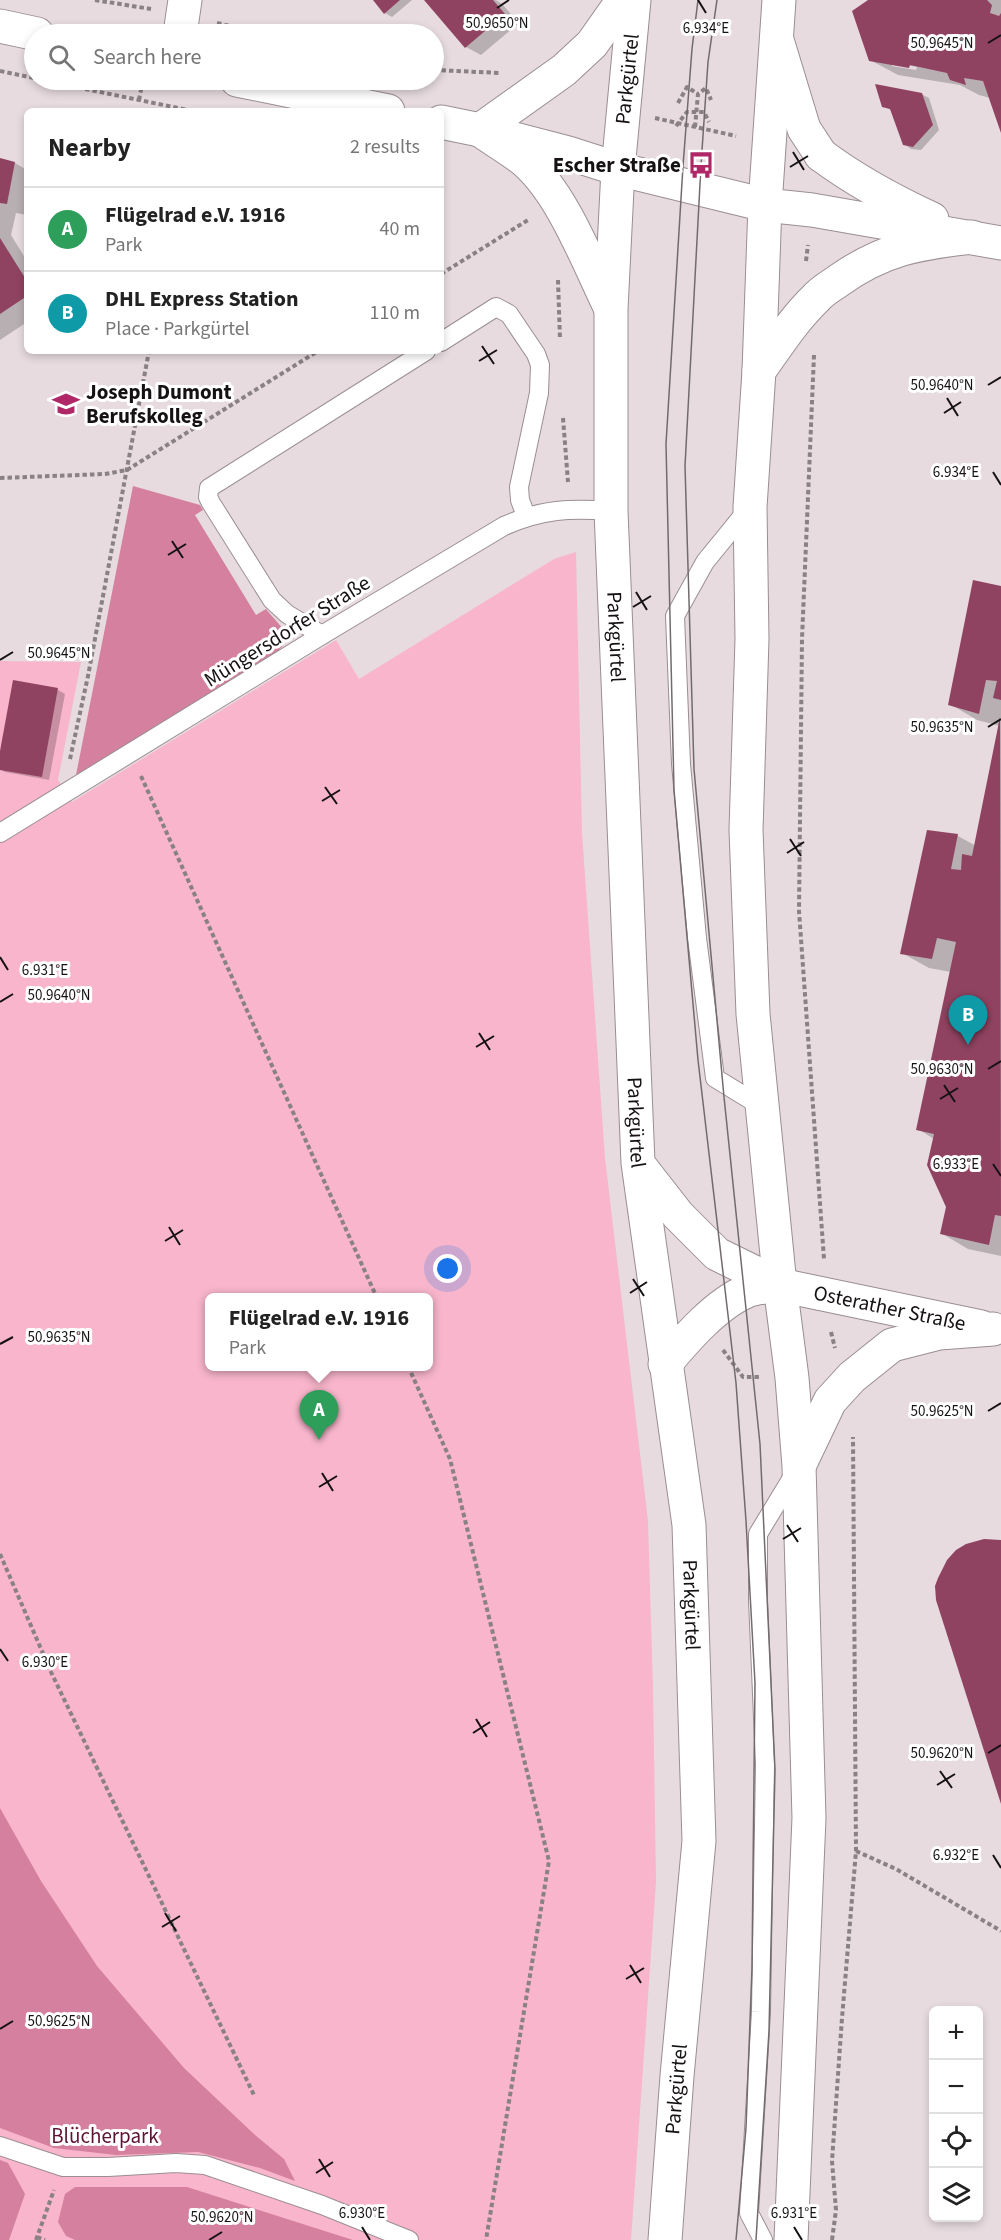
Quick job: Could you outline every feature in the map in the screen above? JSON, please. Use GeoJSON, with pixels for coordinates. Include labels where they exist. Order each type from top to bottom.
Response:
{"type":"FeatureCollection","features":[{"type":"Feature","properties":{"kind":"main road"},"geometry":{"type":"LineString","coordinates":[[480,130],[558,75],[592,44],[623,0]]}},
{"type":"Feature","properties":{"kind":"main road","name":"Parkgürtel"},"geometry":{"type":"LineString","coordinates":[[634,0],[618,169],[611,309],[611,511],[638,1163],[689,1525],[699,1841],[665,2240]]}},
{"type":"Feature","properties":{"kind":"main road"},"geometry":{"type":"LineString","coordinates":[[778,0],[750,507],[752,639],[746,830],[753,1014],[780,1286],[792,1377],[799,1466],[808,1818],[790,2240]]}},
{"type":"Feature","properties":{"kind":"main road"},"geometry":{"type":"LineString","coordinates":[[0,26],[24,31]]}},
{"type":"Feature","properties":{"kind":"main road"},"geometry":{"type":"LineString","coordinates":[[776,38],[804,129],[821,155],[889,199],[986,240]]}},
{"type":"Feature","properties":{"kind":"main road"},"geometry":{"type":"LineString","coordinates":[[286,90],[373,108]]}},
{"type":"Feature","properties":{"kind":"main road"},"geometry":{"type":"LineString","coordinates":[[444,123],[765,205],[812,210],[986,240]]}},
{"type":"Feature","properties":{"kind":"main road"},"geometry":{"type":"LineString","coordinates":[[480,130],[526,162],[546,184],[559,203],[611,309]]}},
{"type":"Feature","properties":{"kind":"main road"},"geometry":{"type":"LineString","coordinates":[[759,370],[799,315],[817,296],[854,270],[888,252],[927,242],[986,240]]}},
{"type":"Feature","properties":{"kind":"main road"},"geometry":{"type":"LineString","coordinates":[[638,1163],[678,1215],[717,1254],[780,1286]]}},
{"type":"Feature","properties":{"kind":"main road"},"geometry":{"type":"LineString","coordinates":[[665,1364],[687,1338],[724,1306],[745,1292],[760,1287],[780,1286]]}},
{"type":"Feature","properties":{"kind":"main road","name":"Osterather Straße"},"geometry":{"type":"LineString","coordinates":[[780,1286],[997,1330]]}},
{"type":"Feature","properties":{"kind":"main road"},"geometry":{"type":"LineString","coordinates":[[799,1466],[830,1401],[852,1377],[892,1345],[939,1333],[997,1330]]}},
{"type":"Feature","properties":{"kind":"main road"},"geometry":{"type":"LineString","coordinates":[[668,2188],[688,2240]]}},
{"type":"Feature","properties":{"kind":"lane"},"geometry":{"type":"LineString","coordinates":[[444,340],[496,307],[509,314],[536,354],[540,365],[539,393],[519,487],[520,500],[526,516]]}},
{"type":"Feature","properties":{"kind":"lane"},"geometry":{"type":"LineString","coordinates":[[322,634],[287,614],[272,600],[211,503],[208,497],[209,488],[421,354]]}},
{"type":"Feature","properties":{"kind":"lane"},"geometry":{"type":"LineString","coordinates":[[750,507],[705,562],[675,616],[681,764],[698,938],[715,1078],[764,1108]]}},
{"type":"Feature","properties":{"kind":"lane","name":"Müngersdorfer Straße"},"geometry":{"type":"LineString","coordinates":[[0,833],[322,634],[504,526],[526,516],[571,508],[611,511]]}},
{"type":"Feature","properties":{"kind":"lane"},"geometry":{"type":"LineString","coordinates":[[763,2240],[749,2213],[760,2012],[765,1764],[758,1600],[758,1534],[799,1466]]}},
{"type":"Feature","properties":{"kind":"lane"},"geometry":{"type":"LineString","coordinates":[[0,2146],[63,2167],[176,2163],[205,2165],[322,2205],[409,2240]]}},
{"type":"Feature","properties":{"kind":"path"},"geometry":{"type":"LineString","coordinates":[[95,0],[220,24]]}},
{"type":"Feature","properties":{"kind":"path"},"geometry":{"type":"LineString","coordinates":[[444,70],[510,73]]}},
{"type":"Feature","properties":{"kind":"path"},"geometry":{"type":"LineString","coordinates":[[0,71],[24,76]]}},
{"type":"Feature","properties":{"kind":"path"},"geometry":{"type":"LineString","coordinates":[[678,103],[687,87],[698,94]]}},
{"type":"Feature","properties":{"kind":"path"},"geometry":{"type":"LineString","coordinates":[[695,127],[698,94],[706,88],[711,100]]}},
{"type":"Feature","properties":{"kind":"path"},"geometry":{"type":"LineString","coordinates":[[90,90],[177,108]]}},
{"type":"Feature","properties":{"kind":"path"},"geometry":{"type":"LineString","coordinates":[[139,100],[141,90]]}},
{"type":"Feature","properties":{"kind":"path"},"geometry":{"type":"LineString","coordinates":[[623,111],[769,144]]}},
{"type":"Feature","properties":{"kind":"path"},"geometry":{"type":"LineString","coordinates":[[676,126],[687,112],[704,112],[709,122]]}},
{"type":"Feature","properties":{"kind":"path"},"geometry":{"type":"LineString","coordinates":[[444,272],[533,217]]}},
{"type":"Feature","properties":{"kind":"path"},"geometry":{"type":"LineString","coordinates":[[73,788],[66,774],[88,676],[148,354]]}},
{"type":"Feature","properties":{"kind":"path"},"geometry":{"type":"LineString","coordinates":[[0,478],[105,474],[127,470],[313,354]]}},
{"type":"Feature","properties":{"kind":"path"},"geometry":{"type":"LineString","coordinates":[[131,754],[375,1293]]}},
{"type":"Feature","properties":{"kind":"path"},"geometry":{"type":"LineString","coordinates":[[410,1371],[450,1459],[549,1861],[486,2240]]}},
{"type":"Feature","properties":{"kind":"path"},"geometry":{"type":"LineString","coordinates":[[0,1554],[51,1672],[254,2094]]}},
{"type":"Feature","properties":{"kind":"path"},"geometry":{"type":"LineString","coordinates":[[856,1851],[904,1874],[1001,1931]]}},
{"type":"Feature","properties":{"kind":"path"},"geometry":{"type":"LineString","coordinates":[[45,2240],[36,2238],[63,2167]]}},
{"type":"Feature","properties":{"kind":"green space"},"geometry":{"type":"Polygon","coordinates":[[[133,486],[200,505],[203,510],[195,515],[256,615],[266,609],[284,630],[286,640],[267,660],[76,775],[133,486]]]}},
{"type":"Feature","properties":{"kind":"green space","name":"Blücherpark"},"geometry":{"type":"Polygon","coordinates":[[[576,552],[582,833],[605,1158],[648,1521],[656,1882],[631,2240],[0,2240],[0,661],[81,662],[58,780],[72,802],[336,640],[359,679],[554,559],[576,552]]]}},
{"type":"Feature","properties":{"kind":"green space","name":"Blücherpark"},"geometry":{"type":"Polygon","coordinates":[[[0,1808],[41,1881],[97,1966],[184,2068],[284,2159],[295,2181],[260,2168],[198,2152],[116,2155],[54,2148],[0,2128],[0,1808]]]}},
{"type":"Feature","properties":{"kind":"green space"},"geometry":{"type":"Polygon","coordinates":[[[0,2160],[8,2163],[25,2194],[9,2240],[0,2240],[0,2160]]]}},
{"type":"Feature","properties":{"kind":"green space"},"geometry":{"type":"Polygon","coordinates":[[[75,2187],[187,2187],[353,2240],[75,2240],[66,2236],[58,2222],[65,2194],[75,2187]]]}},
{"type":"Feature","properties":{"kind":"building"},"geometry":{"type":"Polygon","coordinates":[[[373,0],[400,0],[384,14],[373,0]]]}},
{"type":"Feature","properties":{"kind":"building"},"geometry":{"type":"Polygon","coordinates":[[[424,0],[493,0],[505,14],[465,48],[424,0]]]}},
{"type":"Feature","properties":{"kind":"building"},"geometry":{"type":"Polygon","coordinates":[[[868,0],[987,0],[992,5],[990,13],[999,16],[1001,13],[1001,133],[983,81],[964,78],[966,85],[950,80],[947,73],[910,65],[909,68],[869,61],[852,11],[868,0]]]}},
{"type":"Feature","properties":{"kind":"building"},"geometry":{"type":"Polygon","coordinates":[[[875,84],[922,93],[933,125],[913,147],[903,145],[890,109],[882,107],[875,84]]]}},
{"type":"Feature","properties":{"kind":"building"},"geometry":{"type":"Polygon","coordinates":[[[0,158],[15,162],[7,204],[0,203],[0,158]]]}},
{"type":"Feature","properties":{"kind":"building"},"geometry":{"type":"Polygon","coordinates":[[[0,238],[24,276],[24,298],[0,314],[0,238]]]}},
{"type":"Feature","properties":{"kind":"building"},"geometry":{"type":"Polygon","coordinates":[[[973,580],[1001,586],[1001,700],[993,698],[997,681],[986,680],[979,714],[948,705],[973,580]]]}},
{"type":"Feature","properties":{"kind":"building"},"geometry":{"type":"Polygon","coordinates":[[[13,680],[58,688],[42,777],[0,770],[0,751],[13,680]]]}},
{"type":"Feature","properties":{"kind":"building"},"geometry":{"type":"Polygon","coordinates":[[[1000,717],[1001,1216],[995,1215],[989,1245],[940,1234],[946,1207],[927,1165],[934,1134],[916,1130],[956,942],[937,938],[932,959],[900,954],[927,830],[958,834],[951,869],[961,870],[962,854],[972,856],[1000,717]]]}},
{"type":"Feature","properties":{"kind":"building"},"geometry":{"type":"Polygon","coordinates":[[[984,1539],[1001,1540],[1001,1804],[936,1600],[935,1586],[947,1560],[956,1550],[966,1544],[984,1539]]]}},
{"type":"Feature","properties":{"kind":"tram line"},"geometry":{"type":"LineString","coordinates":[[698,0],[683,166],[666,444],[674,790],[698,1060],[736,1383],[755,1683],[752,1968],[746,2128],[736,2240]]}},
{"type":"Feature","properties":{"kind":"tram line"},"geometry":{"type":"LineString","coordinates":[[717,0],[708,62],[685,466],[694,769],[724,1097],[760,1444],[775,1770],[769,2031],[756,2240]]}},
{"type":"Feature","properties":{"kind":"place","name":"Escher Straße"},"geometry":{"type":"Point","coordinates":[701,165]}},
{"type":"Feature","properties":{"kind":"place","name":"Joseph Dumont Berufskolleg"},"geometry":{"type":"Point","coordinates":[66,404]}},
{"type":"Feature","properties":{"kind":"place","name":"DHL Express Station"},"geometry":{"type":"Point","coordinates":[968,1045]}},
{"type":"Feature","properties":{"kind":"place","name":"Flügelrad e.V. 1916"},"geometry":{"type":"Point","coordinates":[319,1440]}}]}
